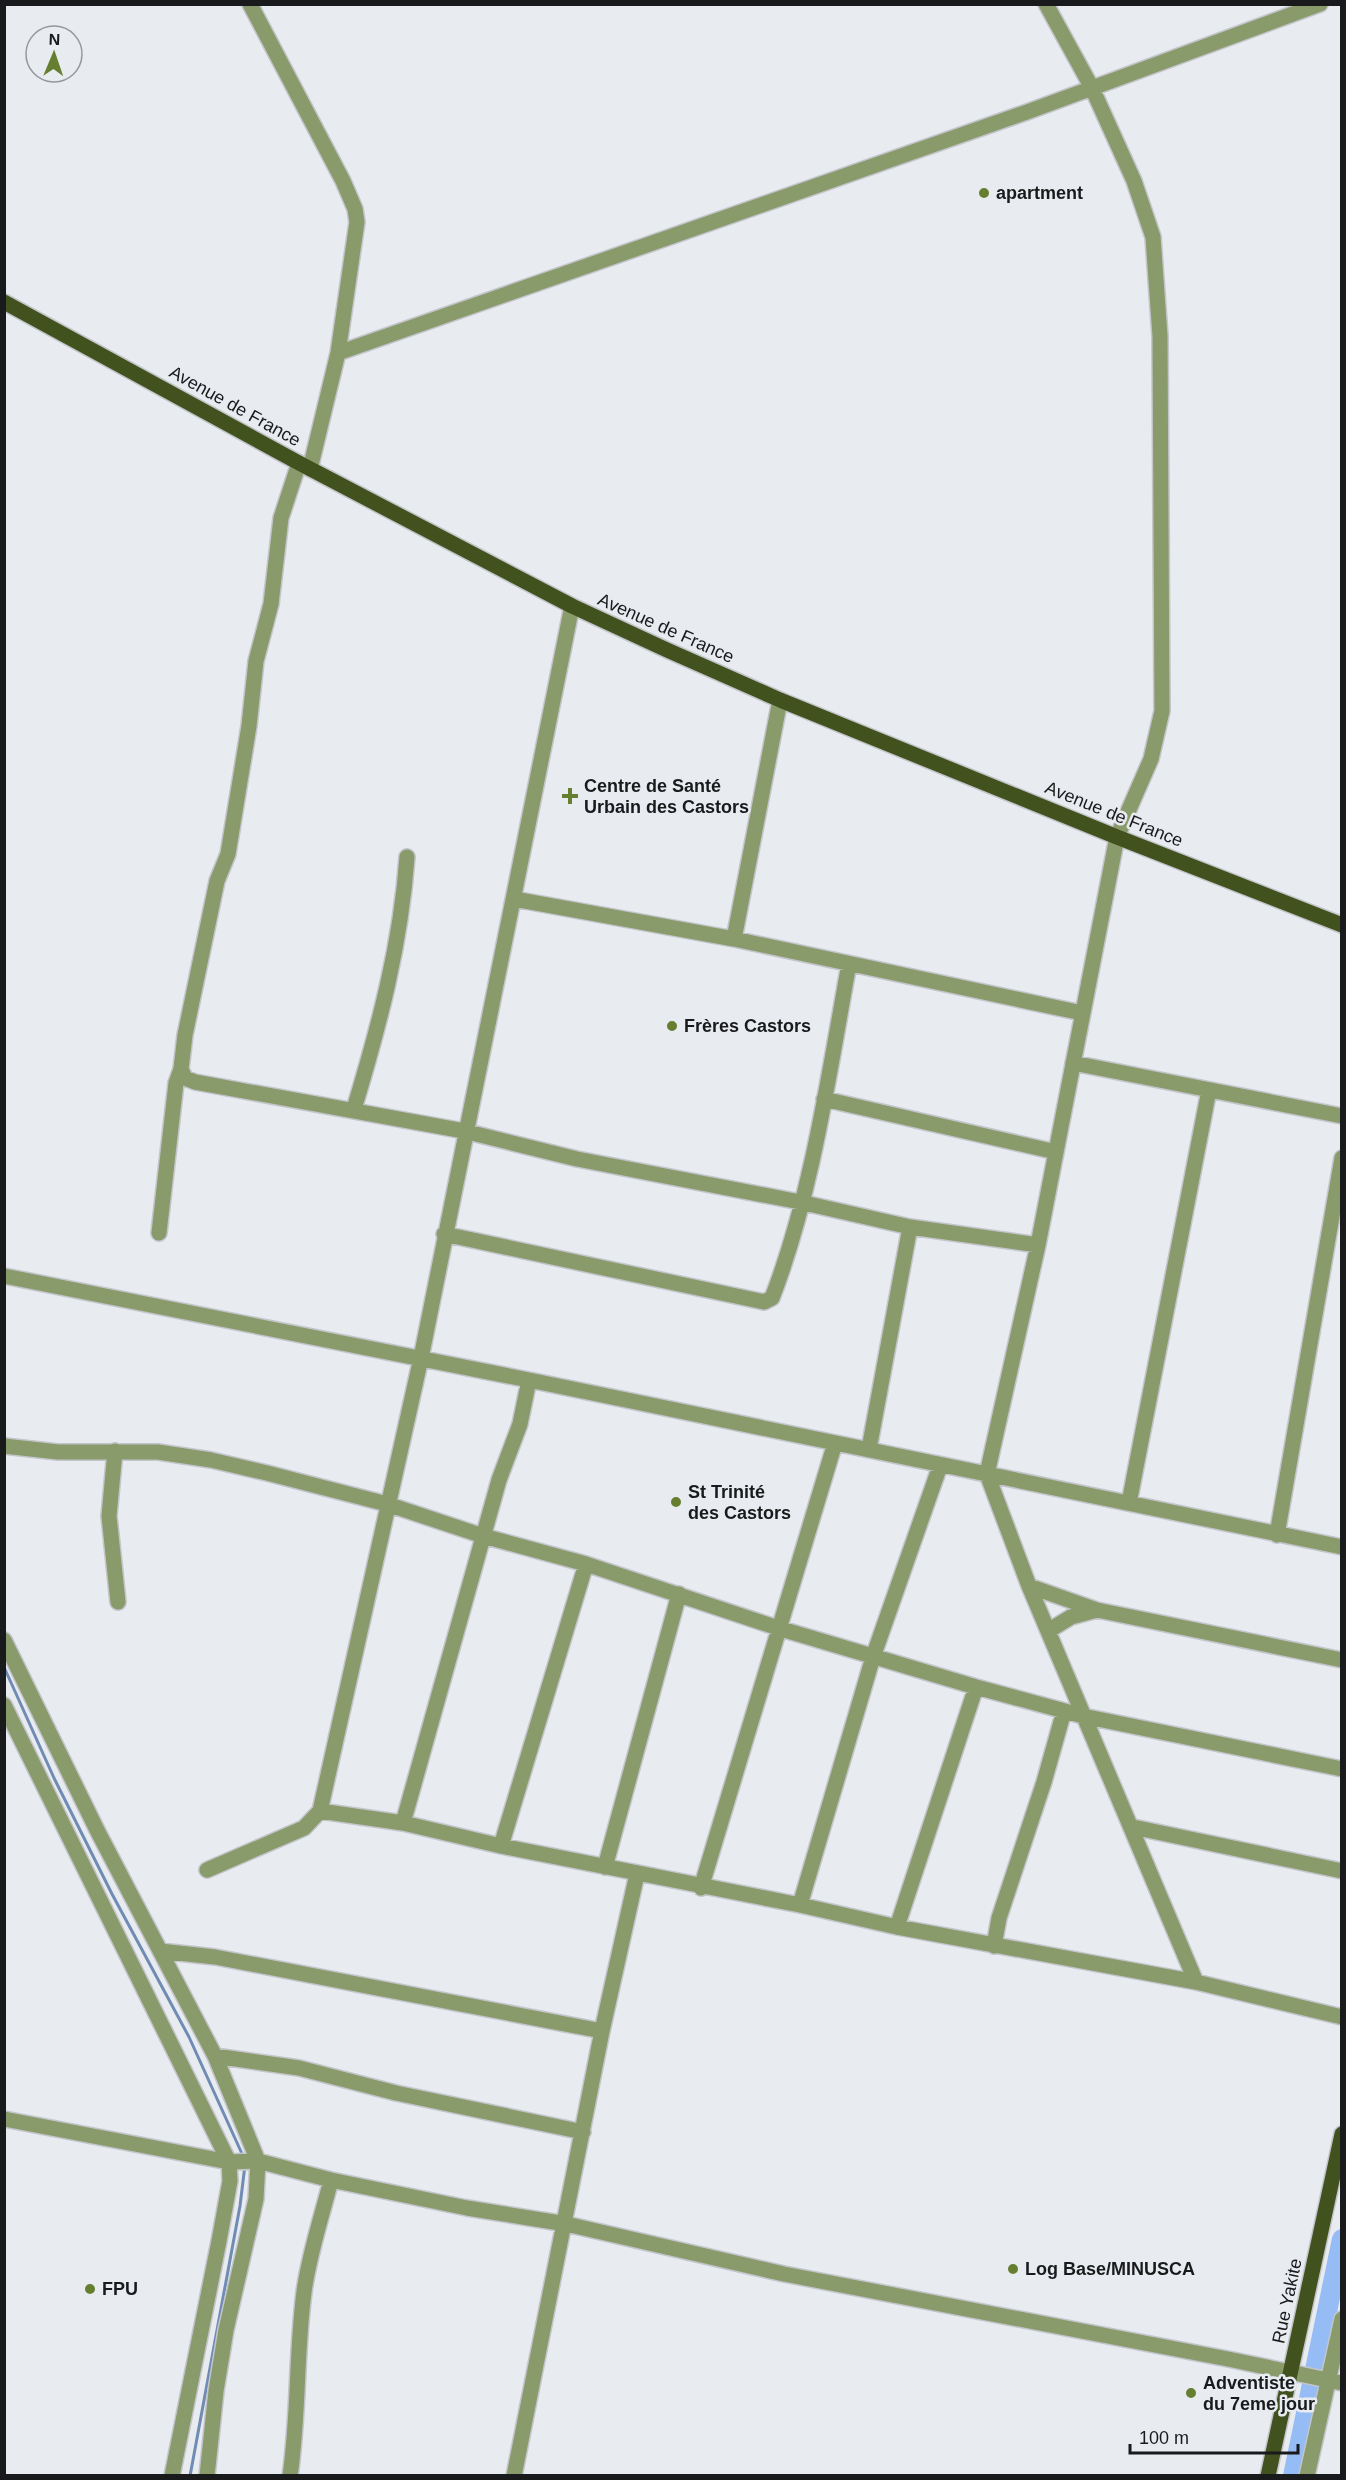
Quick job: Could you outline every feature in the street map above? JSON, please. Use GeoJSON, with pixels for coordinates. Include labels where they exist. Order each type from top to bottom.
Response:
{"type":"FeatureCollection","features":[{"type":"Feature","properties":{"kind":"main road","name":"Avenue de France"},"geometry":{"type":"LineString","coordinates":[[4,302],[304,466],[572,606],[780,700],[1117,837],[1341,924]]}},
{"type":"Feature","properties":{"kind":"main road","name":"Rue Yakite"},"geometry":{"type":"LineString","coordinates":[[1268,2475],[1292,2374],[1341,2134]]}},
{"type":"Feature","properties":{"kind":"street"},"geometry":{"type":"LineString","coordinates":[[159,1233],[176,1083],[181,1069],[217,881],[228,854],[249,726],[256,661],[271,604],[282,518],[304,466],[338,353],[357,222],[355,209],[300,96],[250,4]]}},
{"type":"Feature","properties":{"kind":"street"},"geometry":{"type":"LineString","coordinates":[[1046,4],[1092,88],[1134,180],[1152,237],[1159,300],[1162,711],[1151,759],[1117,837],[1038,1245],[987,1474],[1029,1586],[1083,1716],[1133,1827],[1196,1982]]}},
{"type":"Feature","properties":{"kind":"street"},"geometry":{"type":"LineString","coordinates":[[338,353],[1092,88],[1320,4]]}},
{"type":"Feature","properties":{"kind":"street"},"geometry":{"type":"LineString","coordinates":[[207,1870],[304,1828],[320,1811],[421,1358],[464,1131],[514,899],[572,606]]}},
{"type":"Feature","properties":{"kind":"street"},"geometry":{"type":"LineString","coordinates":[[735,939],[780,700]]}},
{"type":"Feature","properties":{"kind":"street"},"geometry":{"type":"LineString","coordinates":[[354,1109],[375,1039],[390,977],[404,908],[407,857]]}},
{"type":"Feature","properties":{"kind":"street"},"geometry":{"type":"LineString","coordinates":[[514,899],[735,939],[1082,1013]]}},
{"type":"Feature","properties":{"kind":"street"},"geometry":{"type":"LineString","coordinates":[[444,1234],[764,1302],[772,1298],[800,1202],[824,1099],[849,964]]}},
{"type":"Feature","properties":{"kind":"street"},"geometry":{"type":"LineString","coordinates":[[1073,1063],[1341,1116]]}},
{"type":"Feature","properties":{"kind":"street"},"geometry":{"type":"LineString","coordinates":[[181,1069],[185,1078],[195,1082],[354,1109],[464,1131],[577,1159],[800,1202],[910,1227],[1038,1245]]}},
{"type":"Feature","properties":{"kind":"street"},"geometry":{"type":"LineString","coordinates":[[1130,1503],[1209,1090]]}},
{"type":"Feature","properties":{"kind":"street"},"geometry":{"type":"LineString","coordinates":[[824,1099],[1056,1152]]}},
{"type":"Feature","properties":{"kind":"street"},"geometry":{"type":"LineString","coordinates":[[1277,1535],[1341,1158]]}},
{"type":"Feature","properties":{"kind":"street"},"geometry":{"type":"LineString","coordinates":[[868,1449],[910,1227]]}},
{"type":"Feature","properties":{"kind":"street"},"geometry":{"type":"LineString","coordinates":[[4,1275],[868,1449],[939,1466],[1130,1503],[1341,1548]]}},
{"type":"Feature","properties":{"kind":"street"},"geometry":{"type":"LineString","coordinates":[[403,1823],[499,1480],[520,1424],[529,1380]]}},
{"type":"Feature","properties":{"kind":"street"},"geometry":{"type":"LineString","coordinates":[[701,1888],[835,1443]]}},
{"type":"Feature","properties":{"kind":"street"},"geometry":{"type":"LineString","coordinates":[[4,1446],[58,1452],[158,1452],[211,1460],[387,1504],[483,1536],[586,1564],[778,1628],[1064,1711],[1341,1768]]}},
{"type":"Feature","properties":{"kind":"street"},"geometry":{"type":"LineString","coordinates":[[115,1451],[109,1516],[118,1602]]}},
{"type":"Feature","properties":{"kind":"street"},"geometry":{"type":"LineString","coordinates":[[800,1905],[873,1657],[939,1466]]}},
{"type":"Feature","properties":{"kind":"street"},"geometry":{"type":"LineString","coordinates":[[501,1846],[586,1564]]}},
{"type":"Feature","properties":{"kind":"street"},"geometry":{"type":"LineString","coordinates":[[1029,1586],[1097,1610],[1341,1660]]}},
{"type":"Feature","properties":{"kind":"street"},"geometry":{"type":"LineString","coordinates":[[605,1867],[679,1594]]}},
{"type":"Feature","properties":{"kind":"street"},"geometry":{"type":"LineString","coordinates":[[1048,1630],[1071,1617],[1097,1610]]}},
{"type":"Feature","properties":{"kind":"street"},"geometry":{"type":"LineString","coordinates":[[4,1640],[215,2056],[258,2161],[256,2199],[221,2361],[207,2475]]}},
{"type":"Feature","properties":{"kind":"street"},"geometry":{"type":"LineString","coordinates":[[897,1927],[976,1687]]}},
{"type":"Feature","properties":{"kind":"street"},"geometry":{"type":"LineString","coordinates":[[4,1705],[11,1739],[230,2162],[230,2181],[219,2241],[172,2475]]}},
{"type":"Feature","properties":{"kind":"street"},"geometry":{"type":"LineString","coordinates":[[994,1946],[999,1918],[1044,1782],[1064,1711]]}},
{"type":"Feature","properties":{"kind":"street"},"geometry":{"type":"LineString","coordinates":[[320,1811],[403,1823],[701,1888],[800,1905],[994,1946],[1196,1982],[1341,2016]]}},
{"type":"Feature","properties":{"kind":"street"},"geometry":{"type":"LineString","coordinates":[[1133,1827],[1341,1871]]}},
{"type":"Feature","properties":{"kind":"street"},"geometry":{"type":"LineString","coordinates":[[514,2475],[566,2224],[602,2031],[637,1874]]}},
{"type":"Feature","properties":{"kind":"street"},"geometry":{"type":"LineString","coordinates":[[160,1951],[215,1957],[602,2031]]}},
{"type":"Feature","properties":{"kind":"street"},"geometry":{"type":"LineString","coordinates":[[215,2056],[299,2068],[583,2133]]}},
{"type":"Feature","properties":{"kind":"street"},"geometry":{"type":"LineString","coordinates":[[4,2120],[230,2162],[258,2161],[331,2180],[466,2208],[566,2224],[784,2274],[1335,2382]]}},
{"type":"Feature","properties":{"kind":"street"},"geometry":{"type":"LineString","coordinates":[[290,2475],[297,2427],[299,2334],[304,2288],[331,2180]]}},
{"type":"Feature","properties":{"kind":"street"},"geometry":{"type":"LineString","coordinates":[[1307,2475],[1335,2382],[1341,2319]]}},
{"type":"Feature","properties":{"kind":"waterway"},"geometry":{"type":"LineString","coordinates":[[4,1667],[54,1778],[112,1894],[189,2037],[243,2156]]}},
{"type":"Feature","properties":{"kind":"waterway"},"geometry":{"type":"LineString","coordinates":[[190,2476],[240,2206],[245,2165]]}},
{"type":"Feature","properties":{"kind":"waterway"},"geometry":{"type":"LineString","coordinates":[[1293,2476],[1342,2239]]}},
{"type":"Feature","properties":{"kind":"place","name":"apartment"},"geometry":{"type":"Point","coordinates":[984,193]}},
{"type":"Feature","properties":{"kind":"place","name":"Centre de Santé Urbain des Castors"},"geometry":{"type":"Point","coordinates":[570,796]}},
{"type":"Feature","properties":{"kind":"place","name":"Frères Castors"},"geometry":{"type":"Point","coordinates":[672,1026]}},
{"type":"Feature","properties":{"kind":"place","name":"St Trinité des Castors"},"geometry":{"type":"Point","coordinates":[676,1502]}},
{"type":"Feature","properties":{"kind":"place","name":"Log Base/MINUSCA"},"geometry":{"type":"Point","coordinates":[1013,2269]}},
{"type":"Feature","properties":{"kind":"place","name":"FPU"},"geometry":{"type":"Point","coordinates":[90,2289]}},
{"type":"Feature","properties":{"kind":"place","name":"Adventiste du 7eme jour"},"geometry":{"type":"Point","coordinates":[1191,2393]}}]}
